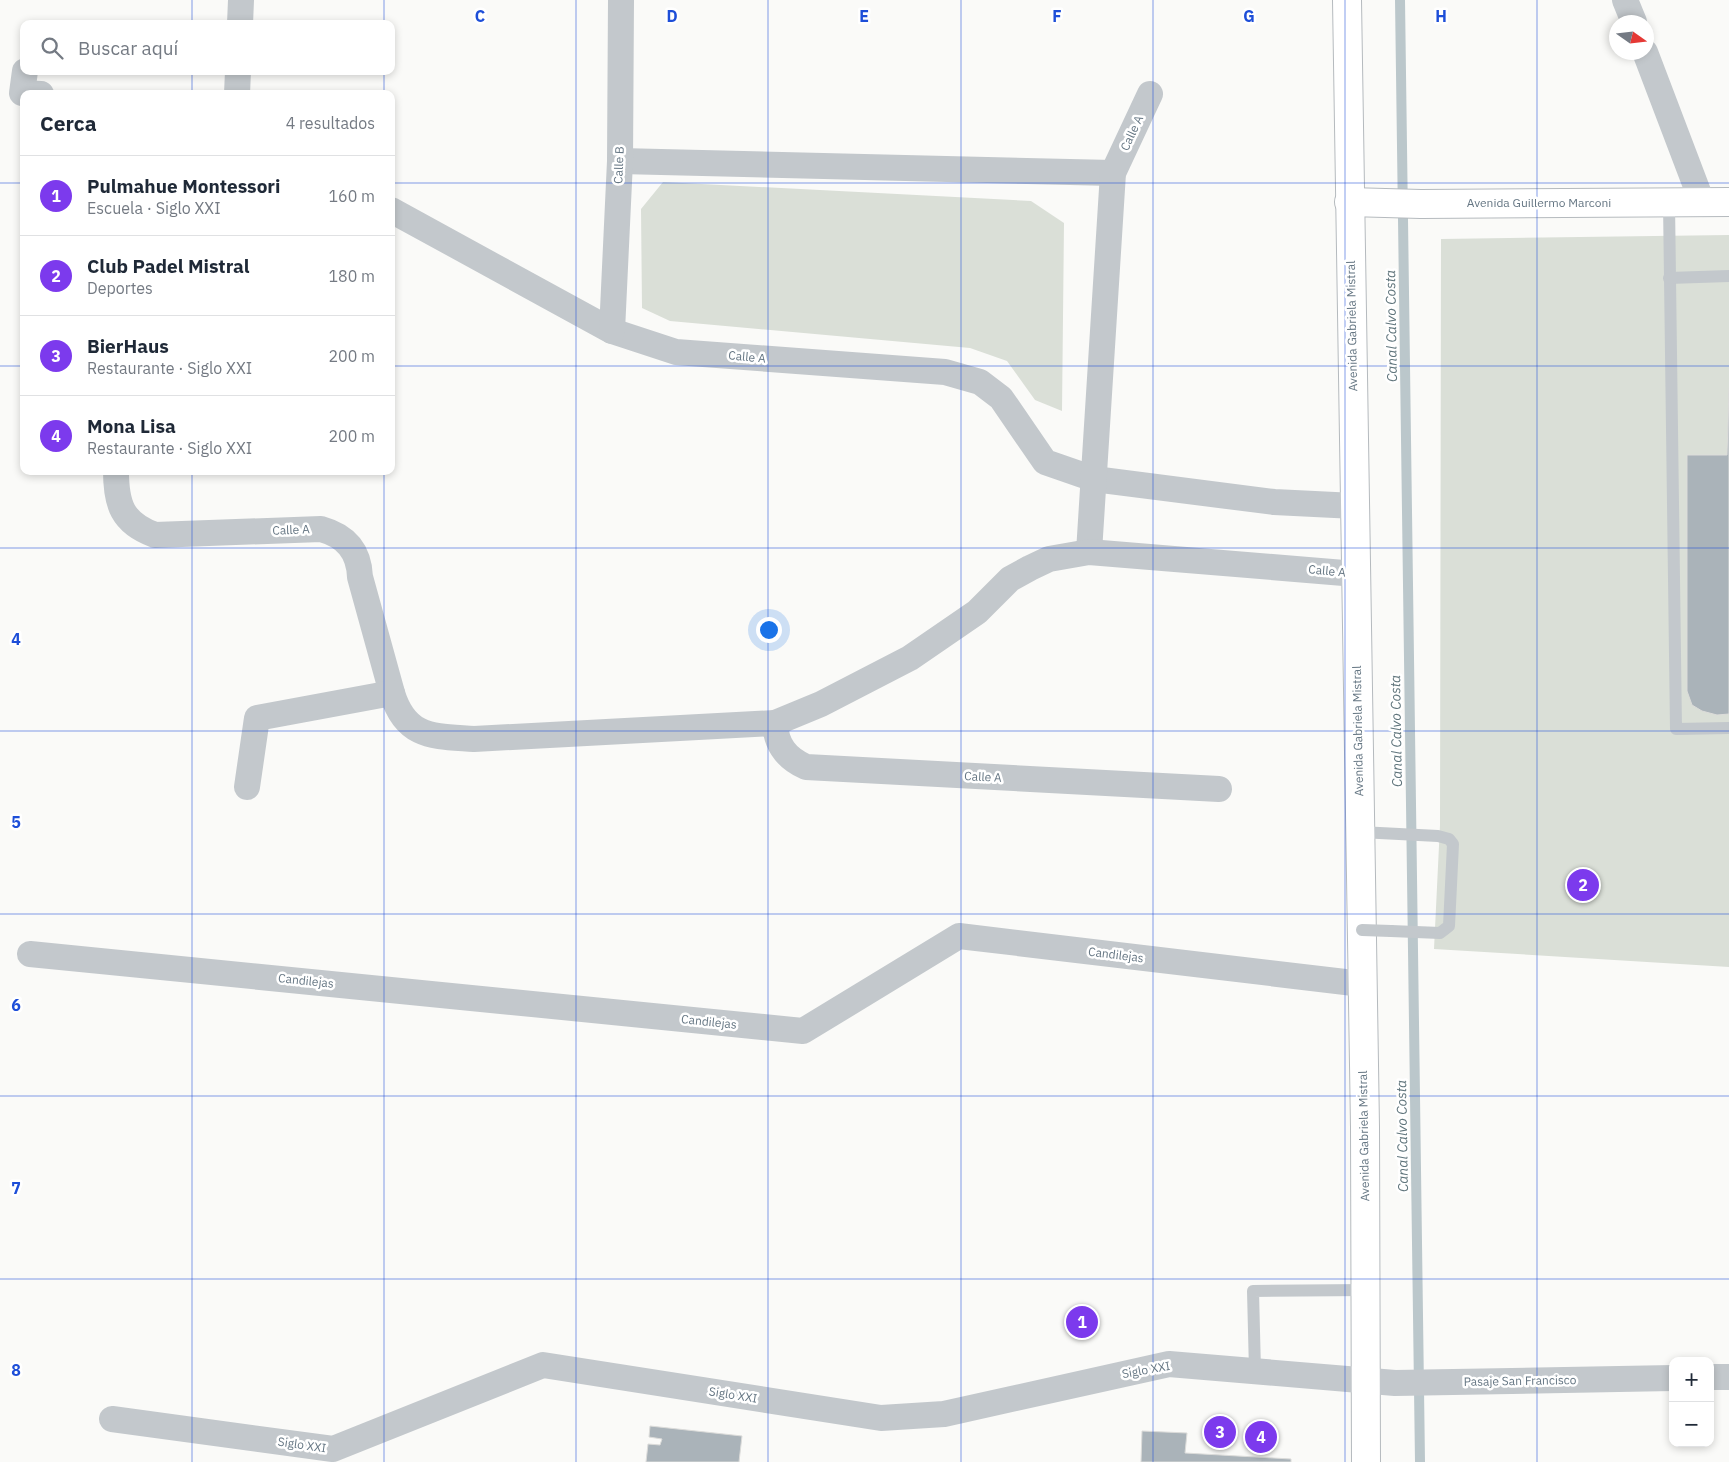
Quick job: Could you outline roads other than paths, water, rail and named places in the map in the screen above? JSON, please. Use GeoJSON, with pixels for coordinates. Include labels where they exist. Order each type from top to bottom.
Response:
{"type":"FeatureCollection","features":[{"type":"Feature","properties":{"kind":"main road","name":"Avenida Gabriela Mistral"},"geometry":{"type":"LineString","coordinates":[[1348,0],[1362,930],[1367,1381],[1366,1462]]}},
{"type":"Feature","properties":{"kind":"main road","name":"Avenida Guillermo Marconi"},"geometry":{"type":"LineString","coordinates":[[1350,202],[1377,204],[1729,202]]}},
{"type":"Feature","properties":{"kind":"street"},"geometry":{"type":"LineString","coordinates":[[240,20],[241,0]]}},
{"type":"Feature","properties":{"kind":"street","name":"Calle B"},"geometry":{"type":"LineString","coordinates":[[612,331],[620,161],[621,0]]}},
{"type":"Feature","properties":{"kind":"street"},"geometry":{"type":"LineString","coordinates":[[1625,0],[1631,15]]}},
{"type":"Feature","properties":{"kind":"street"},"geometry":{"type":"LineString","coordinates":[[1648,60],[1702,202]]}},
{"type":"Feature","properties":{"kind":"street"},"geometry":{"type":"LineString","coordinates":[[22,90],[24,75]]}},
{"type":"Feature","properties":{"kind":"street"},"geometry":{"type":"LineString","coordinates":[[237,90],[238,75]]}},
{"type":"Feature","properties":{"kind":"street","name":"Calle A"},"geometry":{"type":"LineString","coordinates":[[1089,552],[1113,173],[1150,94]]}},
{"type":"Feature","properties":{"kind":"street"},"geometry":{"type":"LineString","coordinates":[[620,161],[1113,173]]}},
{"type":"Feature","properties":{"kind":"street","name":"Calle A"},"geometry":{"type":"LineString","coordinates":[[395,212],[612,331],[676,352],[945,372],[980,382],[1001,398],[1045,462],[1094,479],[1274,502],[1355,506]]}},
{"type":"Feature","properties":{"kind":"street","name":"Calle A"},"geometry":{"type":"LineString","coordinates":[[116,475],[118,500],[124,514],[137,527],[155,535],[321,529],[334,533],[346,541],[355,551],[360,564],[360,577],[396,707],[404,719],[416,729],[440,737],[474,739],[775,723],[830,700],[910,658],[977,612],[999,589],[1030,568],[1049,559],[1089,552],[1356,574]]}},
{"type":"Feature","properties":{"kind":"street"},"geometry":{"type":"LineString","coordinates":[[247,787],[257,718],[392,693]]}},
{"type":"Feature","properties":{"kind":"street","name":"Calle A"},"geometry":{"type":"LineString","coordinates":[[775,723],[780,746],[786,755],[806,767],[1219,789]]}},
{"type":"Feature","properties":{"kind":"street","name":"Candilejas"},"geometry":{"type":"LineString","coordinates":[[30,954],[803,1031],[959,936],[1362,984]]}},
{"type":"Feature","properties":{"kind":"street","name":"Siglo XXI"},"geometry":{"type":"LineString","coordinates":[[112,1419],[334,1449],[543,1365],[881,1418],[944,1414],[1169,1364],[1367,1381]]}},
{"type":"Feature","properties":{"kind":"street"},"geometry":{"type":"LineString","coordinates":[[1714,1377],[1729,1376]]}},
{"type":"Feature","properties":{"kind":"street","name":"Pasaje San Francisco"},"geometry":{"type":"LineString","coordinates":[[1367,1381],[1395,1383],[1669,1378]]}},
{"type":"Feature","properties":{"kind":"lane"},"geometry":{"type":"LineString","coordinates":[[1669,203],[1676,729],[1729,728]]}},
{"type":"Feature","properties":{"kind":"lane"},"geometry":{"type":"LineString","coordinates":[[1670,278],[1729,276]]}},
{"type":"Feature","properties":{"kind":"lane"},"geometry":{"type":"LineString","coordinates":[[1360,832],[1444,837],[1453,844],[1450,926],[1440,933],[1362,930]]}},
{"type":"Feature","properties":{"kind":"lane"},"geometry":{"type":"LineString","coordinates":[[1255,1371],[1253,1291],[1366,1290]]}},
{"type":"Feature","properties":{"kind":"waterway","name":"Canal Calvo Costa"},"geometry":{"type":"LineString","coordinates":[[1400,0],[1420,1462]]}},
{"type":"Feature","properties":{"kind":"place","name":"Club Padel Mistral"},"geometry":{"type":"Point","coordinates":[1583,885]}},
{"type":"Feature","properties":{"kind":"place","name":"Pulmahue Montessori"},"geometry":{"type":"Point","coordinates":[1082,1322]}},
{"type":"Feature","properties":{"kind":"place","name":"BierHaus"},"geometry":{"type":"Point","coordinates":[1220,1432]}},
{"type":"Feature","properties":{"kind":"place","name":"Mona Lisa"},"geometry":{"type":"Point","coordinates":[1261,1437]}}]}
